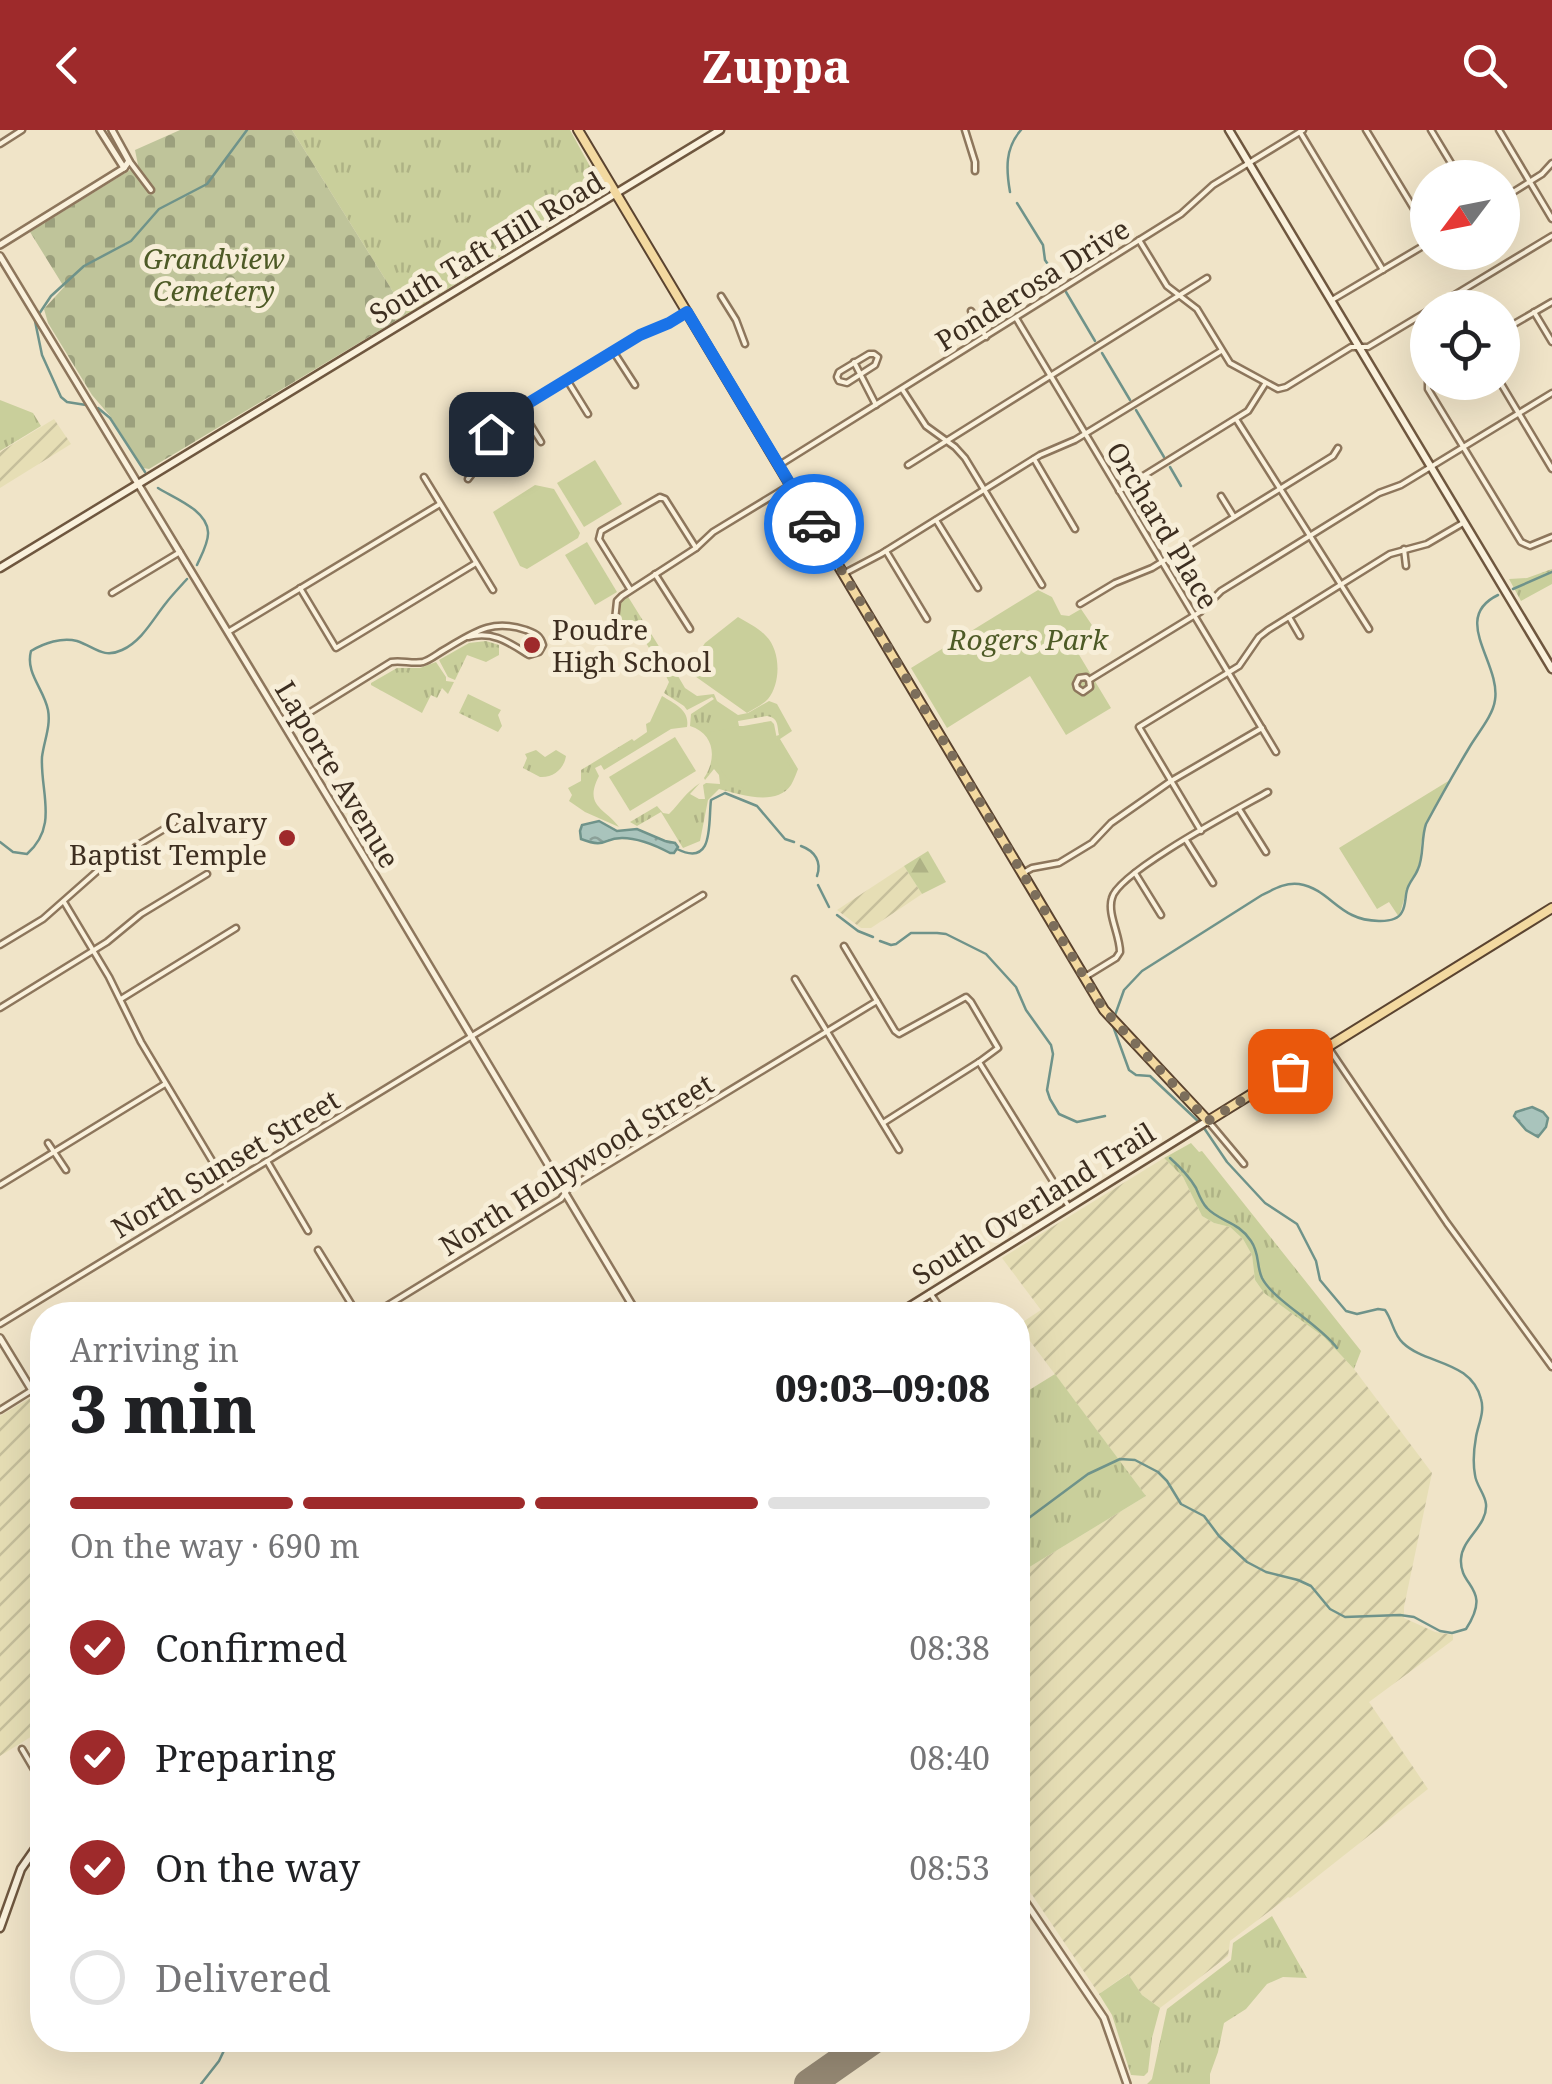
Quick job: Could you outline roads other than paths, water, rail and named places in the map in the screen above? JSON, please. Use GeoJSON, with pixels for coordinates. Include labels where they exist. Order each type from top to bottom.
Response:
{"type":"FeatureCollection","features":[{"type":"Feature","properties":{"kind":"main road"},"geometry":{"type":"LineString","coordinates":[[578,130],[1085,977],[1115,1023],[1204,1124]]}},
{"type":"Feature","properties":{"kind":"main road","name":"South Taft Hill Road"},"geometry":{"type":"LineString","coordinates":[[0,568],[720,130]]}},
{"type":"Feature","properties":{"kind":"main road"},"geometry":{"type":"LineString","coordinates":[[1230,130],[1551,664]]}},
{"type":"Feature","properties":{"kind":"main road","name":"South Overland Trail"},"geometry":{"type":"LineString","coordinates":[[916,1302],[1552,908]]}},
{"type":"Feature","properties":{"kind":"main road"},"geometry":{"type":"LineString","coordinates":[[0,1928],[21,1869],[30,1856]]}},
{"type":"Feature","properties":{"kind":"street"},"geometry":{"type":"LineString","coordinates":[[0,144],[22,130]]}},
{"type":"Feature","properties":{"kind":"street"},"geometry":{"type":"LineString","coordinates":[[100,130],[124,168]]}},
{"type":"Feature","properties":{"kind":"street"},"geometry":{"type":"LineString","coordinates":[[112,130],[129,161],[152,190]]}},
{"type":"Feature","properties":{"kind":"street"},"geometry":{"type":"LineString","coordinates":[[965,130],[975,172]]}},
{"type":"Feature","properties":{"kind":"street"},"geometry":{"type":"LineString","coordinates":[[1366,130],[1410,202]]}},
{"type":"Feature","properties":{"kind":"street"},"geometry":{"type":"LineString","coordinates":[[1431,130],[1449,160]]}},
{"type":"Feature","properties":{"kind":"street"},"geometry":{"type":"LineString","coordinates":[[1499,130],[1552,219]]}},
{"type":"Feature","properties":{"kind":"street"},"geometry":{"type":"LineString","coordinates":[[1302,131],[1382,270]]}},
{"type":"Feature","properties":{"kind":"street","name":"Ponderosa Drive"},"geometry":{"type":"LineString","coordinates":[[778,465],[1181,214],[1213,184],[1302,131]]}},
{"type":"Feature","properties":{"kind":"street"},"geometry":{"type":"LineString","coordinates":[[0,245],[124,168],[129,161]]}},
{"type":"Feature","properties":{"kind":"street"},"geometry":{"type":"LineString","coordinates":[[1520,188],[1552,162]]}},
{"type":"Feature","properties":{"kind":"street"},"geometry":{"type":"LineString","coordinates":[[1462,290],[1552,236]]}},
{"type":"Feature","properties":{"kind":"street"},"geometry":{"type":"LineString","coordinates":[[1139,240],[1164,282],[1198,309],[1234,367],[1265,384],[1283,389],[1351,347],[1368,347],[1410,321]]}},
{"type":"Feature","properties":{"kind":"street"},"geometry":{"type":"LineString","coordinates":[[1332,300],[1410,254]]}},
{"type":"Feature","properties":{"kind":"street","name":"Laporte Avenue"},"geometry":{"type":"LineString","coordinates":[[0,256],[630,1302]]}},
{"type":"Feature","properties":{"kind":"street"},"geometry":{"type":"LineString","coordinates":[[908,464],[1207,278]]}},
{"type":"Feature","properties":{"kind":"street"},"geometry":{"type":"LineString","coordinates":[[721,296],[745,344]]}},
{"type":"Feature","properties":{"kind":"street"},"geometry":{"type":"LineString","coordinates":[[1520,320],[1552,302]]}},
{"type":"Feature","properties":{"kind":"street"},"geometry":{"type":"LineString","coordinates":[[971,311],[986,336]]}},
{"type":"Feature","properties":{"kind":"street"},"geometry":{"type":"LineString","coordinates":[[468,478],[481,463],[499,423],[640,335],[687,312]]}},
{"type":"Feature","properties":{"kind":"street"},"geometry":{"type":"LineString","coordinates":[[1534,312],[1552,342]]}},
{"type":"Feature","properties":{"kind":"street","name":"Orchard Place"},"geometry":{"type":"LineString","coordinates":[[1016,318],[1276,752]]}},
{"type":"Feature","properties":{"kind":"street"},"geometry":{"type":"LineString","coordinates":[[614,351],[634,385]]}},
{"type":"Feature","properties":{"kind":"street"},"geometry":{"type":"LineString","coordinates":[[844,574],[1221,351]]}},
{"type":"Feature","properties":{"kind":"street"},"geometry":{"type":"LineString","coordinates":[[869,354],[877,356],[877,364],[861,374],[846,383],[838,380],[839,372],[854,362],[869,354]]}},
{"type":"Feature","properties":{"kind":"street"},"geometry":{"type":"LineString","coordinates":[[854,362],[876,405]]}},
{"type":"Feature","properties":{"kind":"street"},"geometry":{"type":"LineString","coordinates":[[567,380],[588,414]]}},
{"type":"Feature","properties":{"kind":"street"},"geometry":{"type":"LineString","coordinates":[[1119,492],[1236,419],[1254,405],[1265,384]]}},
{"type":"Feature","properties":{"kind":"street"},"geometry":{"type":"LineString","coordinates":[[902,389],[926,426],[966,458],[1042,585]]}},
{"type":"Feature","properties":{"kind":"street"},"geometry":{"type":"LineString","coordinates":[[1089,680],[1194,615],[1221,591],[1379,493],[1401,484],[1552,394]]}},
{"type":"Feature","properties":{"kind":"street"},"geometry":{"type":"LineString","coordinates":[[1435,400],[1521,542],[1530,546],[1552,538]]}},
{"type":"Feature","properties":{"kind":"street"},"geometry":{"type":"LineString","coordinates":[[1510,400],[1552,469]]}},
{"type":"Feature","properties":{"kind":"street"},"geometry":{"type":"LineString","coordinates":[[520,408],[541,442]]}},
{"type":"Feature","properties":{"kind":"street"},"geometry":{"type":"LineString","coordinates":[[1236,419],[1369,629]]}},
{"type":"Feature","properties":{"kind":"street"},"geometry":{"type":"LineString","coordinates":[[475,442],[487,446]]}},
{"type":"Feature","properties":{"kind":"street"},"geometry":{"type":"LineString","coordinates":[[1080,604],[1115,582],[1162,562],[1333,456],[1338,448]]}},
{"type":"Feature","properties":{"kind":"street"},"geometry":{"type":"LineString","coordinates":[[1034,459],[1075,529]]}},
{"type":"Feature","properties":{"kind":"street"},"geometry":{"type":"LineString","coordinates":[[481,463],[491,470]]}},
{"type":"Feature","properties":{"kind":"street"},"geometry":{"type":"LineString","coordinates":[[424,477],[492,590]]}},
{"type":"Feature","properties":{"kind":"street"},"geometry":{"type":"LineString","coordinates":[[615,620],[617,602],[630,590],[790,485]]}},
{"type":"Feature","properties":{"kind":"street"},"geometry":{"type":"LineString","coordinates":[[1221,496],[1234,517]]}},
{"type":"Feature","properties":{"kind":"street"},"geometry":{"type":"LineString","coordinates":[[630,590],[598,537],[601,530],[662,497],[696,548]]}},
{"type":"Feature","properties":{"kind":"street"},"geometry":{"type":"LineString","coordinates":[[228,632],[440,504]]}},
{"type":"Feature","properties":{"kind":"street"},"geometry":{"type":"LineString","coordinates":[[936,520],[978,588]]}},
{"type":"Feature","properties":{"kind":"street"},"geometry":{"type":"LineString","coordinates":[[1201,831],[1139,726],[1243,663],[1263,633],[1288,616],[1390,554],[1428,544],[1464,523]]}},
{"type":"Feature","properties":{"kind":"street"},"geometry":{"type":"LineString","coordinates":[[1404,550],[1406,566]]}},
{"type":"Feature","properties":{"kind":"street"},"geometry":{"type":"LineString","coordinates":[[886,551],[927,619]]}},
{"type":"Feature","properties":{"kind":"street"},"geometry":{"type":"LineString","coordinates":[[112,593],[180,552]]}},
{"type":"Feature","properties":{"kind":"street"},"geometry":{"type":"LineString","coordinates":[[300,588],[336,648],[476,563]]}},
{"type":"Feature","properties":{"kind":"street"},"geometry":{"type":"LineString","coordinates":[[655,574],[690,629]]}},
{"type":"Feature","properties":{"kind":"street"},"geometry":{"type":"LineString","coordinates":[[1288,616],[1300,636]]}},
{"type":"Feature","properties":{"kind":"street"},"geometry":{"type":"LineString","coordinates":[[286,727],[390,662],[424,661],[481,628],[503,625],[537,634],[542,645],[537,654],[529,655],[496,636],[468,636]]}},
{"type":"Feature","properties":{"kind":"street"},"geometry":{"type":"LineString","coordinates":[[1023,873],[1056,865],[1089,845],[1111,823],[1171,781],[1262,728]]}},
{"type":"Feature","properties":{"kind":"street"},"geometry":{"type":"LineString","coordinates":[[1085,977],[1119,954],[1111,908],[1119,886],[1186,840],[1268,792]]}},
{"type":"Feature","properties":{"kind":"street"},"geometry":{"type":"LineString","coordinates":[[1239,809],[1266,852]]}},
{"type":"Feature","properties":{"kind":"street"},"geometry":{"type":"LineString","coordinates":[[0,946],[43,919],[103,866],[174,822]]}},
{"type":"Feature","properties":{"kind":"street"},"geometry":{"type":"LineString","coordinates":[[1186,840],[1213,883]]}},
{"type":"Feature","properties":{"kind":"street"},"geometry":{"type":"LineString","coordinates":[[1135,873],[1161,914]]}},
{"type":"Feature","properties":{"kind":"street"},"geometry":{"type":"LineString","coordinates":[[0,1008],[207,874]]}},
{"type":"Feature","properties":{"kind":"street","name":"North Sunset Street"},"geometry":{"type":"LineString","coordinates":[[36,1302],[703,895]]}},
{"type":"Feature","properties":{"kind":"street"},"geometry":{"type":"LineString","coordinates":[[64,902],[227,1186]]}},
{"type":"Feature","properties":{"kind":"street"},"geometry":{"type":"LineString","coordinates":[[120,999],[236,928]]}},
{"type":"Feature","properties":{"kind":"street"},"geometry":{"type":"LineString","coordinates":[[844,946],[899,1034],[966,997],[998,1048],[883,1123]]}},
{"type":"Feature","properties":{"kind":"street"},"geometry":{"type":"LineString","coordinates":[[795,979],[900,1150]]}},
{"type":"Feature","properties":{"kind":"street","name":"North Hollywood Street"},"geometry":{"type":"LineString","coordinates":[[393,1302],[561,1200],[564,1192],[877,1001]]}},
{"type":"Feature","properties":{"kind":"street"},"geometry":{"type":"LineString","coordinates":[[1328,1047],[1447,1223],[1552,1366]]}},
{"type":"Feature","properties":{"kind":"street"},"geometry":{"type":"LineString","coordinates":[[980,1062],[1069,1208]]}},
{"type":"Feature","properties":{"kind":"street"},"geometry":{"type":"LineString","coordinates":[[0,1185],[166,1084]]}},
{"type":"Feature","properties":{"kind":"street"},"geometry":{"type":"LineString","coordinates":[[1204,1124],[1244,1164]]}},
{"type":"Feature","properties":{"kind":"street"},"geometry":{"type":"LineString","coordinates":[[48,1143],[66,1170]]}},
{"type":"Feature","properties":{"kind":"street"},"geometry":{"type":"LineString","coordinates":[[267,1162],[308,1231]]}},
{"type":"Feature","properties":{"kind":"street"},"geometry":{"type":"LineString","coordinates":[[318,1250],[350,1302]]}},
{"type":"Feature","properties":{"kind":"street"},"geometry":{"type":"LineString","coordinates":[[930,1293],[936,1302]]}},
{"type":"Feature","properties":{"kind":"street","name":"North Sunset Street"},"geometry":{"type":"LineString","coordinates":[[0,1324],[30,1306]]}},
{"type":"Feature","properties":{"kind":"street"},"geometry":{"type":"LineString","coordinates":[[0,1338],[30,1387]]}},
{"type":"Feature","properties":{"kind":"street"},"geometry":{"type":"LineString","coordinates":[[0,1410],[30,1391]]}},
{"type":"Feature","properties":{"kind":"street"},"geometry":{"type":"LineString","coordinates":[[22,1749],[30,1761]]}},
{"type":"Feature","properties":{"kind":"street"},"geometry":{"type":"LineString","coordinates":[[1030,1909],[1104,2018],[1127,2084]]}},
{"type":"Feature","properties":{"kind":"water"},"geometry":{"type":"Polygon","coordinates":[[[599,821],[617,831],[637,829],[678,847],[670,853],[634,839],[596,843],[581,839],[582,825],[599,821]]]}},
{"type":"Feature","properties":{"kind":"water"},"geometry":{"type":"Polygon","coordinates":[[[1532,1107],[1548,1118],[1538,1137],[1514,1116],[1532,1107]]]}},
{"type":"Feature","properties":{"kind":"waterway"},"geometry":{"type":"LineString","coordinates":[[39,314],[51,296],[84,266],[131,241],[159,209],[207,184],[247,130]]}},
{"type":"Feature","properties":{"kind":"waterway"},"geometry":{"type":"LineString","coordinates":[[1010,192],[1008,159],[1021,130]]}},
{"type":"Feature","properties":{"kind":"waterway"},"geometry":{"type":"LineString","coordinates":[[1017,203],[1060,282]]}},
{"type":"Feature","properties":{"kind":"waterway"},"geometry":{"type":"LineString","coordinates":[[1066,292],[1095,341]]}},
{"type":"Feature","properties":{"kind":"waterway"},"geometry":{"type":"LineString","coordinates":[[35,321],[42,355],[61,397],[86,405]]}},
{"type":"Feature","properties":{"kind":"waterway"},"geometry":{"type":"LineString","coordinates":[[1102,353],[1130,400]]}},
{"type":"Feature","properties":{"kind":"waterway"},"geometry":{"type":"LineString","coordinates":[[98,408],[110,418],[145,472]]}},
{"type":"Feature","properties":{"kind":"waterway"},"geometry":{"type":"LineString","coordinates":[[1136,410],[1164,457]]}},
{"type":"Feature","properties":{"kind":"waterway"},"geometry":{"type":"LineString","coordinates":[[1170,467],[1181,486]]}},
{"type":"Feature","properties":{"kind":"waterway"},"geometry":{"type":"LineString","coordinates":[[158,488],[189,506],[206,524],[207,540],[197,565]]}},
{"type":"Feature","properties":{"kind":"waterway"},"geometry":{"type":"LineString","coordinates":[[1513,589],[1552,572]]}},
{"type":"Feature","properties":{"kind":"waterway"},"geometry":{"type":"LineString","coordinates":[[0,842],[13,852],[27,854],[43,832],[45,820],[42,757],[49,716],[31,667],[31,651],[65,640],[104,653],[122,650],[141,635],[187,579]]}},
{"type":"Feature","properties":{"kind":"waterway"},"geometry":{"type":"LineString","coordinates":[[1114,1018],[1124,990],[1142,971],[1280,886],[1307,886],[1364,919],[1386,921],[1402,912],[1408,887],[1420,864],[1426,824],[1494,706],[1495,686],[1481,642],[1478,616],[1484,605],[1498,595]]}},
{"type":"Feature","properties":{"kind":"waterway"},"geometry":{"type":"LineString","coordinates":[[677,849],[689,853],[704,848],[711,800],[725,793],[757,806],[785,839],[794,842]]}},
{"type":"Feature","properties":{"kind":"waterway"},"geometry":{"type":"LineString","coordinates":[[801,846],[816,858],[817,876]]}},
{"type":"Feature","properties":{"kind":"waterway"},"geometry":{"type":"LineString","coordinates":[[818,885],[829,907]]}},
{"type":"Feature","properties":{"kind":"waterway"},"geometry":{"type":"LineString","coordinates":[[837,915],[873,937]]}},
{"type":"Feature","properties":{"kind":"waterway"},"geometry":{"type":"LineString","coordinates":[[880,941],[891,945],[911,933],[946,934],[986,954],[1016,987],[1026,1010],[1051,1045],[1047,1090],[1059,1114],[1077,1122],[1105,1116]]}},
{"type":"Feature","properties":{"kind":"waterway"},"geometry":{"type":"LineString","coordinates":[[1113,1026],[1129,1070],[1150,1076],[1199,1122]]}},
{"type":"Feature","properties":{"kind":"waterway"},"geometry":{"type":"LineString","coordinates":[[1030,1517],[1088,1474],[1120,1459],[1135,1460],[1158,1472],[1181,1504],[1204,1516],[1247,1562],[1311,1586],[1330,1609],[1345,1617],[1414,1617],[1452,1633],[1466,1629],[1473,1615],[1476,1596],[1461,1559],[1486,1512],[1474,1471],[1482,1409],[1476,1386],[1458,1370],[1403,1343],[1385,1310],[1357,1314],[1346,1311],[1320,1280],[1316,1261],[1297,1224],[1265,1203],[1227,1162],[1204,1128]]}},
{"type":"Feature","properties":{"kind":"waterway"},"geometry":{"type":"LineString","coordinates":[[1170,1158],[1196,1188],[1207,1208],[1251,1241],[1268,1286],[1337,1348]]}},
{"type":"Feature","properties":{"kind":"waterway"},"geometry":{"type":"LineString","coordinates":[[201,2084],[223,2052]]}},
{"type":"Feature","properties":{"kind":"place","name":"Poudre High School"},"geometry":{"type":"Point","coordinates":[532,645]}},
{"type":"Feature","properties":{"kind":"place","name":"Calvary Baptist Temple"},"geometry":{"type":"Point","coordinates":[287,838]}},
{"type":"Feature","properties":{"kind":"park label","name":"Grandview Cemetery"},"geometry":{"type":"Point","coordinates":[214,274]}},
{"type":"Feature","properties":{"kind":"park label","name":"Rogers Park"},"geometry":{"type":"Point","coordinates":[1028,639]}}]}
